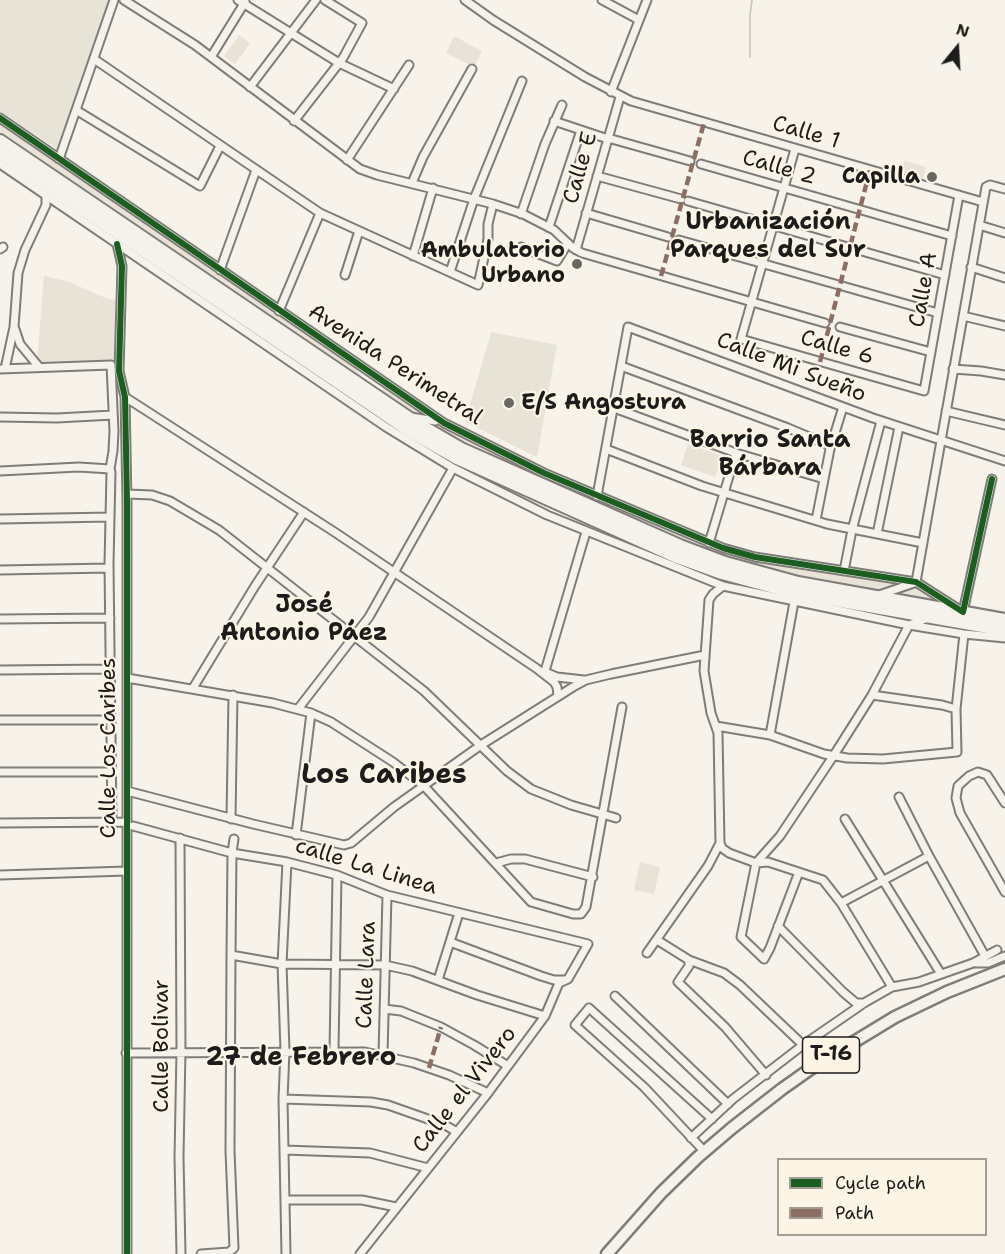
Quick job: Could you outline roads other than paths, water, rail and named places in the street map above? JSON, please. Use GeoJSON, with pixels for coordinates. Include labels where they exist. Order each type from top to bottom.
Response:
{"type":"FeatureCollection","features":[{"type":"Feature","properties":{"kind":"highway","name":"Avenida Perimetral"},"geometry":{"type":"LineString","coordinates":[[0,141],[408,417],[461,449],[680,546],[725,563],[798,583],[1005,620]]}},
{"type":"Feature","properties":{"kind":"highway","name":"Avenida Perimetral"},"geometry":{"type":"LineString","coordinates":[[0,153],[400,425],[457,458],[714,571],[796,593],[1005,630]]}},
{"type":"Feature","properties":{"kind":"main road","name":"T-16"},"geometry":{"type":"LineString","coordinates":[[607,1254],[661,1193],[704,1151],[774,1095],[895,1017],[1005,969]]}},
{"type":"Feature","properties":{"kind":"street"},"geometry":{"type":"LineString","coordinates":[[59,159],[114,0]]}},
{"type":"Feature","properties":{"kind":"street"},"geometry":{"type":"LineString","coordinates":[[124,0],[211,57],[346,160],[368,172],[493,204],[549,227],[576,249],[825,323]]}},
{"type":"Feature","properties":{"kind":"street"},"geometry":{"type":"LineString","coordinates":[[250,87],[316,0]]}},
{"type":"Feature","properties":{"kind":"street"},"geometry":{"type":"LineString","coordinates":[[294,120],[339,63],[362,23],[325,0]]}},
{"type":"Feature","properties":{"kind":"street","name":"Calle 1"},"geometry":{"type":"LineString","coordinates":[[465,0],[493,20],[620,97],[983,202]]}},
{"type":"Feature","properties":{"kind":"street"},"geometry":{"type":"LineString","coordinates":[[602,0],[639,20]]}},
{"type":"Feature","properties":{"kind":"street"},"geometry":{"type":"LineString","coordinates":[[611,92],[647,0]]}},
{"type":"Feature","properties":{"kind":"street"},"geometry":{"type":"LineString","coordinates":[[211,57],[243,1],[339,63],[394,89]]}},
{"type":"Feature","properties":{"kind":"street"},"geometry":{"type":"LineString","coordinates":[[94,59],[320,213],[478,285],[493,204]]}},
{"type":"Feature","properties":{"kind":"street"},"geometry":{"type":"LineString","coordinates":[[346,160],[409,65]]}},
{"type":"Feature","properties":{"kind":"street"},"geometry":{"type":"LineString","coordinates":[[412,183],[427,150],[472,69]]}},
{"type":"Feature","properties":{"kind":"street"},"geometry":{"type":"LineString","coordinates":[[450,272],[474,199],[522,81]]}},
{"type":"Feature","properties":{"kind":"street","name":"Calle E"},"geometry":{"type":"LineString","coordinates":[[576,249],[620,97]]}},
{"type":"Feature","properties":{"kind":"street"},"geometry":{"type":"LineString","coordinates":[[521,214],[554,121],[562,105]]}},
{"type":"Feature","properties":{"kind":"street"},"geometry":{"type":"LineString","coordinates":[[76,110],[200,186],[220,146]]}},
{"type":"Feature","properties":{"kind":"street","name":"Avenida Perimetral"},"geometry":{"type":"LineString","coordinates":[[0,118],[444,423],[597,496],[709,543],[755,557],[916,582]]}},
{"type":"Feature","properties":{"kind":"street"},"geometry":{"type":"LineString","coordinates":[[554,121],[690,161]]}},
{"type":"Feature","properties":{"kind":"street"},"geometry":{"type":"LineString","coordinates":[[549,227],[581,130]]}},
{"type":"Feature","properties":{"kind":"street"},"geometry":{"type":"LineString","coordinates":[[752,302],[795,149]]}},
{"type":"Feature","properties":{"kind":"street"},"geometry":{"type":"LineString","coordinates":[[0,164],[386,427],[453,468],[547,515],[723,586],[909,625],[1005,638]]}},
{"type":"Feature","properties":{"kind":"street","name":"Calle 2"},"geometry":{"type":"LineString","coordinates":[[701,164],[952,237]]}},
{"type":"Feature","properties":{"kind":"street"},"geometry":{"type":"LineString","coordinates":[[0,170],[12,172]]}},
{"type":"Feature","properties":{"kind":"street"},"geometry":{"type":"LineString","coordinates":[[220,270],[256,170]]}},
{"type":"Feature","properties":{"kind":"street"},"geometry":{"type":"LineString","coordinates":[[597,176],[945,275]]}},
{"type":"Feature","properties":{"kind":"street"},"geometry":{"type":"LineString","coordinates":[[916,582],[983,202],[987,185],[1005,189]]}},
{"type":"Feature","properties":{"kind":"street"},"geometry":{"type":"LineString","coordinates":[[413,256],[433,188]]}},
{"type":"Feature","properties":{"kind":"street","name":"Calle A"},"geometry":{"type":"LineString","coordinates":[[924,391],[959,195]]}},
{"type":"Feature","properties":{"kind":"street"},"geometry":{"type":"LineString","coordinates":[[46,196],[46,205],[25,250],[18,273],[14,327],[2,369],[111,365],[113,451],[110,469],[109,567],[112,822]]}},
{"type":"Feature","properties":{"kind":"street"},"geometry":{"type":"LineString","coordinates":[[279,311],[320,213]]}},
{"type":"Feature","properties":{"kind":"street"},"geometry":{"type":"LineString","coordinates":[[586,213],[668,237]]}},
{"type":"Feature","properties":{"kind":"street"},"geometry":{"type":"LineString","coordinates":[[979,225],[1005,234]]}},
{"type":"Feature","properties":{"kind":"street"},"geometry":{"type":"LineString","coordinates":[[345,274],[359,231]]}},
{"type":"Feature","properties":{"kind":"street"},"geometry":{"type":"LineString","coordinates":[[679,240],[938,313]]}},
{"type":"Feature","properties":{"kind":"street"},"geometry":{"type":"LineString","coordinates":[[521,247],[556,261],[568,243]]}},
{"type":"Feature","properties":{"kind":"street","name":"Calle Los Caribes"},"geometry":{"type":"LineString","coordinates":[[117,244],[122,266],[119,371],[125,397],[127,494],[127,791],[130,824],[127,871],[127,1254]]}},
{"type":"Feature","properties":{"kind":"street"},"geometry":{"type":"LineString","coordinates":[[122,266],[134,256]]}},
{"type":"Feature","properties":{"kind":"street"},"geometry":{"type":"LineString","coordinates":[[971,267],[1005,278]]}},
{"type":"Feature","properties":{"kind":"street","name":"Calle 6"},"geometry":{"type":"LineString","coordinates":[[752,302],[741,339],[924,391]]}},
{"type":"Feature","properties":{"kind":"street"},"geometry":{"type":"LineString","coordinates":[[963,315],[1005,326]]}},
{"type":"Feature","properties":{"kind":"street"},"geometry":{"type":"LineString","coordinates":[[14,327],[20,344],[39,367]]}},
{"type":"Feature","properties":{"kind":"street","name":"Calle Mi Sueño"},"geometry":{"type":"LineString","coordinates":[[621,366],[628,327],[653,334],[881,421],[1005,461]]}},
{"type":"Feature","properties":{"kind":"street"},"geometry":{"type":"LineString","coordinates":[[840,327],[931,352]]}},
{"type":"Feature","properties":{"kind":"street"},"geometry":{"type":"LineString","coordinates":[[597,496],[621,366],[831,446]]}},
{"type":"Feature","properties":{"kind":"street"},"geometry":{"type":"LineString","coordinates":[[953,369],[1005,375]]}},
{"type":"Feature","properties":{"kind":"street"},"geometry":{"type":"LineString","coordinates":[[125,397],[304,512],[536,668],[554,682],[558,696]]}},
{"type":"Feature","properties":{"kind":"street"},"geometry":{"type":"LineString","coordinates":[[816,520],[831,446],[843,407]]}},
{"type":"Feature","properties":{"kind":"street"},"geometry":{"type":"LineString","coordinates":[[614,408],[736,453],[824,479]]}},
{"type":"Feature","properties":{"kind":"street"},"geometry":{"type":"LineString","coordinates":[[946,411],[1005,425]]}},
{"type":"Feature","properties":{"kind":"street"},"geometry":{"type":"LineString","coordinates":[[0,417],[57,418],[113,415]]}},
{"type":"Feature","properties":{"kind":"street"},"geometry":{"type":"LineString","coordinates":[[408,417],[423,417],[444,423]]}},
{"type":"Feature","properties":{"kind":"street"},"geometry":{"type":"LineString","coordinates":[[844,571],[852,530],[881,421]]}},
{"type":"Feature","properties":{"kind":"street"},"geometry":{"type":"LineString","coordinates":[[878,534],[899,427]]}},
{"type":"Feature","properties":{"kind":"street"},"geometry":{"type":"LineString","coordinates":[[606,449],[724,493],[852,530],[922,543]]}},
{"type":"Feature","properties":{"kind":"street"},"geometry":{"type":"LineString","coordinates":[[709,543],[736,453]]}},
{"type":"Feature","properties":{"kind":"street"},"geometry":{"type":"LineString","coordinates":[[520,461],[555,491]]}},
{"type":"Feature","properties":{"kind":"street"},"geometry":{"type":"LineString","coordinates":[[298,709],[356,636],[381,598],[453,468]]}},
{"type":"Feature","properties":{"kind":"street"},"geometry":{"type":"LineString","coordinates":[[0,471],[110,469]]}},
{"type":"Feature","properties":{"kind":"street"},"geometry":{"type":"LineString","coordinates":[[916,582],[963,612],[992,479]]}},
{"type":"Feature","properties":{"kind":"street"},"geometry":{"type":"LineString","coordinates":[[127,494],[152,495],[185,508],[219,530],[424,691],[507,771],[531,789],[571,805],[616,818]]}},
{"type":"Feature","properties":{"kind":"street"},"geometry":{"type":"LineString","coordinates":[[193,688],[304,512]]}},
{"type":"Feature","properties":{"kind":"street"},"geometry":{"type":"LineString","coordinates":[[0,519],[110,517]]}},
{"type":"Feature","properties":{"kind":"street"},"geometry":{"type":"LineString","coordinates":[[545,671],[586,532]]}},
{"type":"Feature","properties":{"kind":"street"},"geometry":{"type":"LineString","coordinates":[[0,570],[109,567]]}},
{"type":"Feature","properties":{"kind":"street"},"geometry":{"type":"LineString","coordinates":[[873,597],[916,582]]}},
{"type":"Feature","properties":{"kind":"street"},"geometry":{"type":"LineString","coordinates":[[723,586],[717,589],[709,600],[704,670],[711,713],[718,733],[720,843],[722,848],[756,863],[768,862],[823,880],[841,903],[892,987]]}},
{"type":"Feature","properties":{"kind":"street"},"geometry":{"type":"LineString","coordinates":[[770,735],[794,602]]}},
{"type":"Feature","properties":{"kind":"street"},"geometry":{"type":"LineString","coordinates":[[799,872],[764,959],[741,937],[756,863],[780,836],[834,755],[872,695],[909,625],[930,617]]}},
{"type":"Feature","properties":{"kind":"street"},"geometry":{"type":"LineString","coordinates":[[0,619],[110,618]]}},
{"type":"Feature","properties":{"kind":"street"},"geometry":{"type":"LineString","coordinates":[[716,726],[770,735],[801,747],[847,758],[882,759],[957,752],[956,709],[964,634]]}},
{"type":"Feature","properties":{"kind":"street"},"geometry":{"type":"LineString","coordinates":[[127,791],[231,819],[344,845],[351,843],[394,807],[481,745],[586,680],[705,655]]}},
{"type":"Feature","properties":{"kind":"street"},"geometry":{"type":"LineString","coordinates":[[536,668],[557,676],[586,680]]}},
{"type":"Feature","properties":{"kind":"street"},"geometry":{"type":"LineString","coordinates":[[0,670],[110,669]]}},
{"type":"Feature","properties":{"kind":"street"},"geometry":{"type":"LineString","coordinates":[[127,678],[233,695],[298,709],[331,722],[373,748],[424,786],[531,902],[573,914],[581,914],[586,908],[622,707]]}},
{"type":"Feature","properties":{"kind":"street"},"geometry":{"type":"LineString","coordinates":[[231,819],[233,695]]}},
{"type":"Feature","properties":{"kind":"street"},"geometry":{"type":"LineString","coordinates":[[872,695],[956,709]]}},
{"type":"Feature","properties":{"kind":"street"},"geometry":{"type":"LineString","coordinates":[[296,835],[311,713]]}},
{"type":"Feature","properties":{"kind":"street"},"geometry":{"type":"LineString","coordinates":[[0,720],[110,720]]}},
{"type":"Feature","properties":{"kind":"street"},"geometry":{"type":"LineString","coordinates":[[0,772],[110,772]]}},
{"type":"Feature","properties":{"kind":"street"},"geometry":{"type":"LineString","coordinates":[[1005,803],[987,775],[978,772],[969,776],[958,786],[956,798],[960,813],[1005,891]]}},
{"type":"Feature","properties":{"kind":"street"},"geometry":{"type":"LineString","coordinates":[[899,797],[928,856],[985,956]]}},
{"type":"Feature","properties":{"kind":"street"},"geometry":{"type":"LineString","coordinates":[[845,819],[941,974]]}},
{"type":"Feature","properties":{"kind":"street","name":"calle La Linea"},"geometry":{"type":"LineString","coordinates":[[0,823],[112,822],[130,824],[232,853],[287,861],[338,875],[387,895],[588,944]]}},
{"type":"Feature","properties":{"kind":"street","name":"Calle Bolivar"},"geometry":{"type":"LineString","coordinates":[[180,838],[181,1254]]}},
{"type":"Feature","properties":{"kind":"street"},"geometry":{"type":"LineString","coordinates":[[201,1254],[229,1252],[234,1248],[230,1151],[232,853],[234,839]]}},
{"type":"Feature","properties":{"kind":"street"},"geometry":{"type":"LineString","coordinates":[[648,952],[708,866],[720,843]]}},
{"type":"Feature","properties":{"kind":"street"},"geometry":{"type":"LineString","coordinates":[[841,903],[928,856]]}},
{"type":"Feature","properties":{"kind":"street"},"geometry":{"type":"LineString","coordinates":[[496,863],[511,859],[525,859],[593,877]]}},
{"type":"Feature","properties":{"kind":"street"},"geometry":{"type":"LineString","coordinates":[[286,1254],[282,964],[287,861]]}},
{"type":"Feature","properties":{"kind":"street"},"geometry":{"type":"LineString","coordinates":[[0,875],[127,871]]}},
{"type":"Feature","properties":{"kind":"street"},"geometry":{"type":"LineString","coordinates":[[334,1051],[338,875]]}},
{"type":"Feature","properties":{"kind":"street","name":"Calle Lara"},"geometry":{"type":"LineString","coordinates":[[383,1055],[387,895]]}},
{"type":"Feature","properties":{"kind":"street"},"geometry":{"type":"LineString","coordinates":[[438,980],[459,913]]}},
{"type":"Feature","properties":{"kind":"street"},"geometry":{"type":"LineString","coordinates":[[778,926],[843,992],[856,1003],[864,1003]]}},
{"type":"Feature","properties":{"kind":"street"},"geometry":{"type":"LineString","coordinates":[[657,940],[689,960],[724,973],[740,985],[802,1045]]}},
{"type":"Feature","properties":{"kind":"street"},"geometry":{"type":"LineString","coordinates":[[450,942],[541,976],[554,980],[568,980]]}},
{"type":"Feature","properties":{"kind":"street","name":"Calle el Vivero"},"geometry":{"type":"LineString","coordinates":[[360,1254],[508,1066],[544,1016],[559,983],[568,980],[588,944]]}},
{"type":"Feature","properties":{"kind":"street"},"geometry":{"type":"LineString","coordinates":[[691,1137],[802,1045],[864,1003],[892,987],[919,982],[973,963],[997,950]]}},
{"type":"Feature","properties":{"kind":"street"},"geometry":{"type":"LineString","coordinates":[[231,955],[282,964],[385,965],[412,971],[488,999],[544,1016]]}},
{"type":"Feature","properties":{"kind":"street"},"geometry":{"type":"LineString","coordinates":[[973,963],[988,963],[1005,956]]}},
{"type":"Feature","properties":{"kind":"street"},"geometry":{"type":"LineString","coordinates":[[689,960],[689,966],[678,982],[725,1027],[766,1075]]}},
{"type":"Feature","properties":{"kind":"street"},"geometry":{"type":"LineString","coordinates":[[615,996],[728,1104]]}},
{"type":"Feature","properties":{"kind":"street"},"geometry":{"type":"LineString","coordinates":[[384,1008],[401,1011],[441,1027],[508,1066]]}},
{"type":"Feature","properties":{"kind":"street"},"geometry":{"type":"LineString","coordinates":[[704,1151],[644,1087],[575,1025],[589,1008],[712,1119]]}},
{"type":"Feature","properties":{"kind":"street"},"geometry":{"type":"LineString","coordinates":[[126,1053],[365,1052],[383,1055],[439,1072],[488,1093]]}},
{"type":"Feature","properties":{"kind":"street"},"geometry":{"type":"LineString","coordinates":[[283,1099],[371,1102],[388,1105],[445,1125],[457,1132]]}},
{"type":"Feature","properties":{"kind":"street"},"geometry":{"type":"LineString","coordinates":[[284,1150],[370,1153],[428,1168]]}},
{"type":"Feature","properties":{"kind":"street"},"geometry":{"type":"LineString","coordinates":[[285,1200],[362,1200],[396,1207]]}},
{"type":"Feature","properties":{"kind":"waterway"},"geometry":{"type":"LineString","coordinates":[[750,57],[752,0]]}},
{"type":"Feature","properties":{"kind":"place","name":"Capilla"},"geometry":{"type":"Point","coordinates":[932,177]}},
{"type":"Feature","properties":{"kind":"place","name":"Ambulatorio Urbano"},"geometry":{"type":"Point","coordinates":[577,264]}},
{"type":"Feature","properties":{"kind":"place","name":"E/S Angostura"},"geometry":{"type":"Point","coordinates":[509,403]}},
{"type":"Feature","properties":{"kind":"district","name":"Urbanización Parques del Sur"},"geometry":{"type":"Point","coordinates":[768,237]}},
{"type":"Feature","properties":{"kind":"district","name":"Barrio Santa Bárbara"},"geometry":{"type":"Point","coordinates":[770,455]}},
{"type":"Feature","properties":{"kind":"district","name":"José Antonio Páez"},"geometry":{"type":"Point","coordinates":[304,620]}},
{"type":"Feature","properties":{"kind":"district","name":"Los Caribes"},"geometry":{"type":"Point","coordinates":[384,776]}},
{"type":"Feature","properties":{"kind":"district","name":"27 de Febrero"},"geometry":{"type":"Point","coordinates":[301,1058]}}]}
